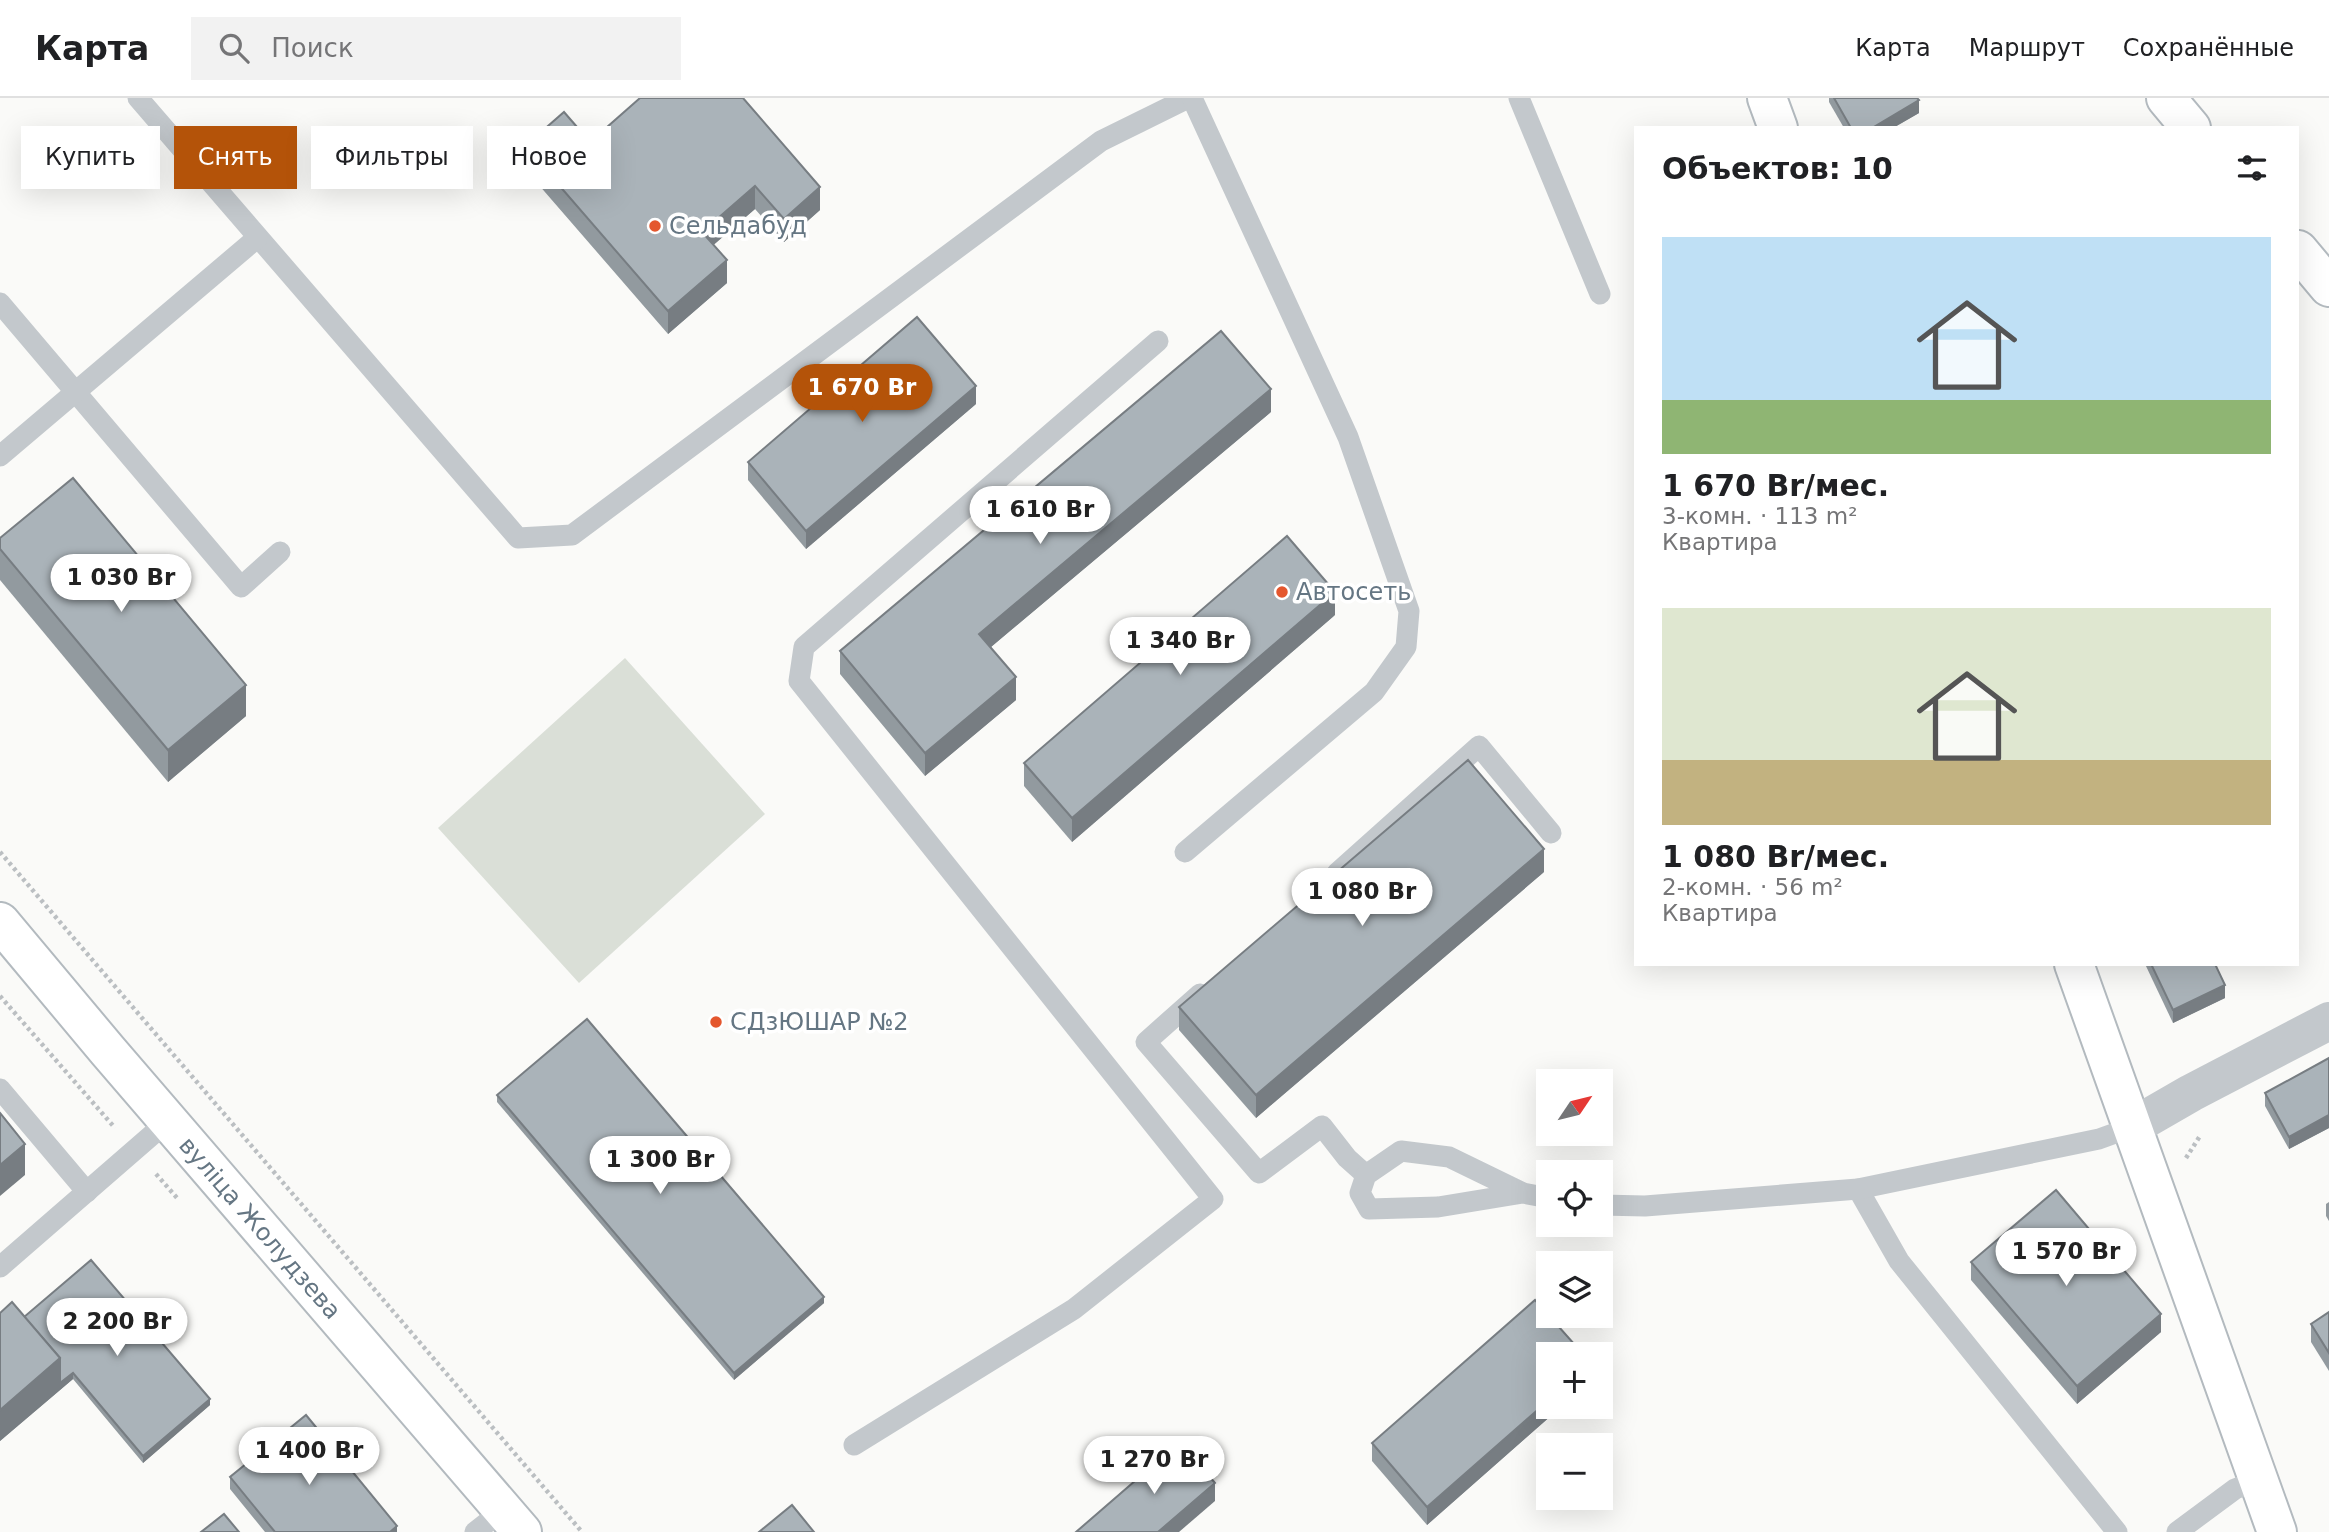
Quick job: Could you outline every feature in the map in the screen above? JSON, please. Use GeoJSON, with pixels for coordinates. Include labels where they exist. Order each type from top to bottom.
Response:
{"type":"FeatureCollection","features":[{"type":"Feature","properties":{"kind":"main road"},"geometry":{"type":"LineString","coordinates":[[1767,98],[1777,126]]}},
{"type":"Feature","properties":{"kind":"main road"},"geometry":{"type":"LineString","coordinates":[[2165,98],[2189,126]]}},
{"type":"Feature","properties":{"kind":"main road"},"geometry":{"type":"LineString","coordinates":[[2299,251],[2329,286]]}},
{"type":"Feature","properties":{"kind":"main road","name":"вуліца Жолудзева"},"geometry":{"type":"LineString","coordinates":[[0,922],[500,1524]]}},
{"type":"Feature","properties":{"kind":"main road"},"geometry":{"type":"LineString","coordinates":[[2075,966],[2277,1532]]}},
{"type":"Feature","properties":{"kind":"street"},"geometry":{"type":"LineString","coordinates":[[2132,1127],[2329,1021]]}},
{"type":"Feature","properties":{"kind":"lane"},"geometry":{"type":"LineString","coordinates":[[138,98],[518,538],[572,535],[1101,141],[1190,98],[1348,437],[1409,611],[1406,647],[1374,692],[1185,852]]}},
{"type":"Feature","properties":{"kind":"lane"},"geometry":{"type":"LineString","coordinates":[[1519,98],[1600,294]]}},
{"type":"Feature","properties":{"kind":"lane"},"geometry":{"type":"LineString","coordinates":[[0,456],[257,238]]}},
{"type":"Feature","properties":{"kind":"lane"},"geometry":{"type":"LineString","coordinates":[[0,303],[241,587],[280,552]]}},
{"type":"Feature","properties":{"kind":"lane"},"geometry":{"type":"LineString","coordinates":[[854,1445],[1074,1309],[1213,1199],[799,681],[804,647],[1158,341]]}},
{"type":"Feature","properties":{"kind":"lane"},"geometry":{"type":"LineString","coordinates":[[1323,885],[1479,746],[1551,833]]}},
{"type":"Feature","properties":{"kind":"lane"},"geometry":{"type":"LineString","coordinates":[[1219,978],[1146,1042],[1259,1173],[1322,1126],[1347,1158],[1366,1175]]}},
{"type":"Feature","properties":{"kind":"lane"},"geometry":{"type":"LineString","coordinates":[[0,1089],[87,1192]]}},
{"type":"Feature","properties":{"kind":"lane"},"geometry":{"type":"LineString","coordinates":[[0,1267],[168,1121]]}},
{"type":"Feature","properties":{"kind":"lane"},"geometry":{"type":"LineString","coordinates":[[1613,1205],[1645,1206],[1858,1189],[2099,1139],[2132,1127]]}},
{"type":"Feature","properties":{"kind":"lane"},"geometry":{"type":"LineString","coordinates":[[1523,1193],[1438,1207],[1369,1209],[1360,1193],[1366,1175],[1401,1151],[1449,1157],[1523,1193],[1536,1196]]}},
{"type":"Feature","properties":{"kind":"lane"},"geometry":{"type":"LineString","coordinates":[[1858,1189],[1899,1261],[2117,1532]]}},
{"type":"Feature","properties":{"kind":"lane"},"geometry":{"type":"LineString","coordinates":[[2177,1532],[2235,1489],[2258,1480]]}},
{"type":"Feature","properties":{"kind":"path"},"geometry":{"type":"LineString","coordinates":[[0,852],[582,1532]]}},
{"type":"Feature","properties":{"kind":"shaded area"},"geometry":{"type":"Polygon","coordinates":[[[625,658],[765,814],[579,983],[438,828],[625,658]]]}},
{"type":"Feature","properties":{"kind":"building","name":"Сельдабуд"},"geometry":{"type":"Polygon","coordinates":[[[640,98],[743,98],[820,187],[784,219],[755,186],[702,232],[727,260],[668,311],[562,189],[611,189],[611,126],[608,126],[640,98]]]}},
{"type":"Feature","properties":{"kind":"building"},"geometry":{"type":"Polygon","coordinates":[[[1834,98],[1919,100],[1875,126],[1850,126],[1834,98]]]}},
{"type":"Feature","properties":{"kind":"building","name":"Сельдабуд"},"geometry":{"type":"Polygon","coordinates":[[[564,112],[576,126],[548,126],[564,112]]]}},
{"type":"Feature","properties":{"kind":"building"},"geometry":{"type":"Polygon","coordinates":[[[917,317],[976,386],[806,531],[748,462],[917,317]]]}},
{"type":"Feature","properties":{"kind":"building"},"geometry":{"type":"Polygon","coordinates":[[[1221,331],[1271,389],[979,634],[1016,677],[925,753],[840,651],[1221,331]]]}},
{"type":"Feature","properties":{"kind":"building"},"geometry":{"type":"Polygon","coordinates":[[[73,478],[246,685],[168,750],[0,549],[0,538],[73,478]]]}},
{"type":"Feature","properties":{"kind":"building"},"geometry":{"type":"Polygon","coordinates":[[[1287,536],[1335,592],[1072,818],[1024,763],[1287,536]]]}},
{"type":"Feature","properties":{"kind":"building"},"geometry":{"type":"Polygon","coordinates":[[[1468,760],[1544,849],[1256,1095],[1179,1007],[1468,760]]]}},
{"type":"Feature","properties":{"kind":"building"},"geometry":{"type":"Polygon","coordinates":[[[2152,966],[2216,966],[2225,985],[2173,1010],[2152,966]]]}},
{"type":"Feature","properties":{"kind":"building"},"geometry":{"type":"Polygon","coordinates":[[[587,1019],[824,1297],[734,1373],[497,1095],[587,1019]]]}},
{"type":"Feature","properties":{"kind":"building"},"geometry":{"type":"Polygon","coordinates":[[[2329,1058],[2329,1115],[2289,1137],[2265,1093],[2329,1058]]]}},
{"type":"Feature","properties":{"kind":"building"},"geometry":{"type":"Polygon","coordinates":[[[0,1113],[25,1144],[0,1165],[0,1113]]]}},
{"type":"Feature","properties":{"kind":"building"},"geometry":{"type":"Polygon","coordinates":[[[2056,1190],[2161,1314],[2077,1386],[1971,1262],[2056,1190]]]}},
{"type":"Feature","properties":{"kind":"building"},"geometry":{"type":"Polygon","coordinates":[[[91,1260],[210,1399],[143,1456],[73,1373],[60,1383],[60,1358],[24,1317],[91,1260]]]}},
{"type":"Feature","properties":{"kind":"building"},"geometry":{"type":"Polygon","coordinates":[[[1535,1300],[1536,1328],[1560,1328],[1572,1342],[1536,1342],[1536,1411],[1427,1507],[1372,1443],[1535,1300]]]}},
{"type":"Feature","properties":{"kind":"building"},"geometry":{"type":"Polygon","coordinates":[[[12,1302],[60,1358],[0,1410],[0,1313],[12,1302]]]}},
{"type":"Feature","properties":{"kind":"building"},"geometry":{"type":"Polygon","coordinates":[[[2329,1312],[2329,1353],[2311,1324],[2329,1312]]]}},
{"type":"Feature","properties":{"kind":"building"},"geometry":{"type":"Polygon","coordinates":[[[306,1415],[397,1526],[390,1532],[275,1532],[230,1477],[306,1415]]]}},
{"type":"Feature","properties":{"kind":"building"},"geometry":{"type":"Polygon","coordinates":[[[1180,1442],[1215,1483],[1158,1532],[1076,1532],[1180,1442]]]}},
{"type":"Feature","properties":{"kind":"building"},"geometry":{"type":"Polygon","coordinates":[[[792,1505],[814,1532],[759,1532],[792,1505]]]}},
{"type":"Feature","properties":{"kind":"building"},"geometry":{"type":"Polygon","coordinates":[[[224,1514],[239,1532],[201,1532],[224,1514]]]}},
{"type":"Feature","properties":{"kind":"place","name":"Сельдабуд"},"geometry":{"type":"Point","coordinates":[655,226]}},
{"type":"Feature","properties":{"kind":"place","name":"Автосеть"},"geometry":{"type":"Point","coordinates":[1282,592]}},
{"type":"Feature","properties":{"kind":"place","name":"СДзЮШАР №2"},"geometry":{"type":"Point","coordinates":[716,1022]}}]}
